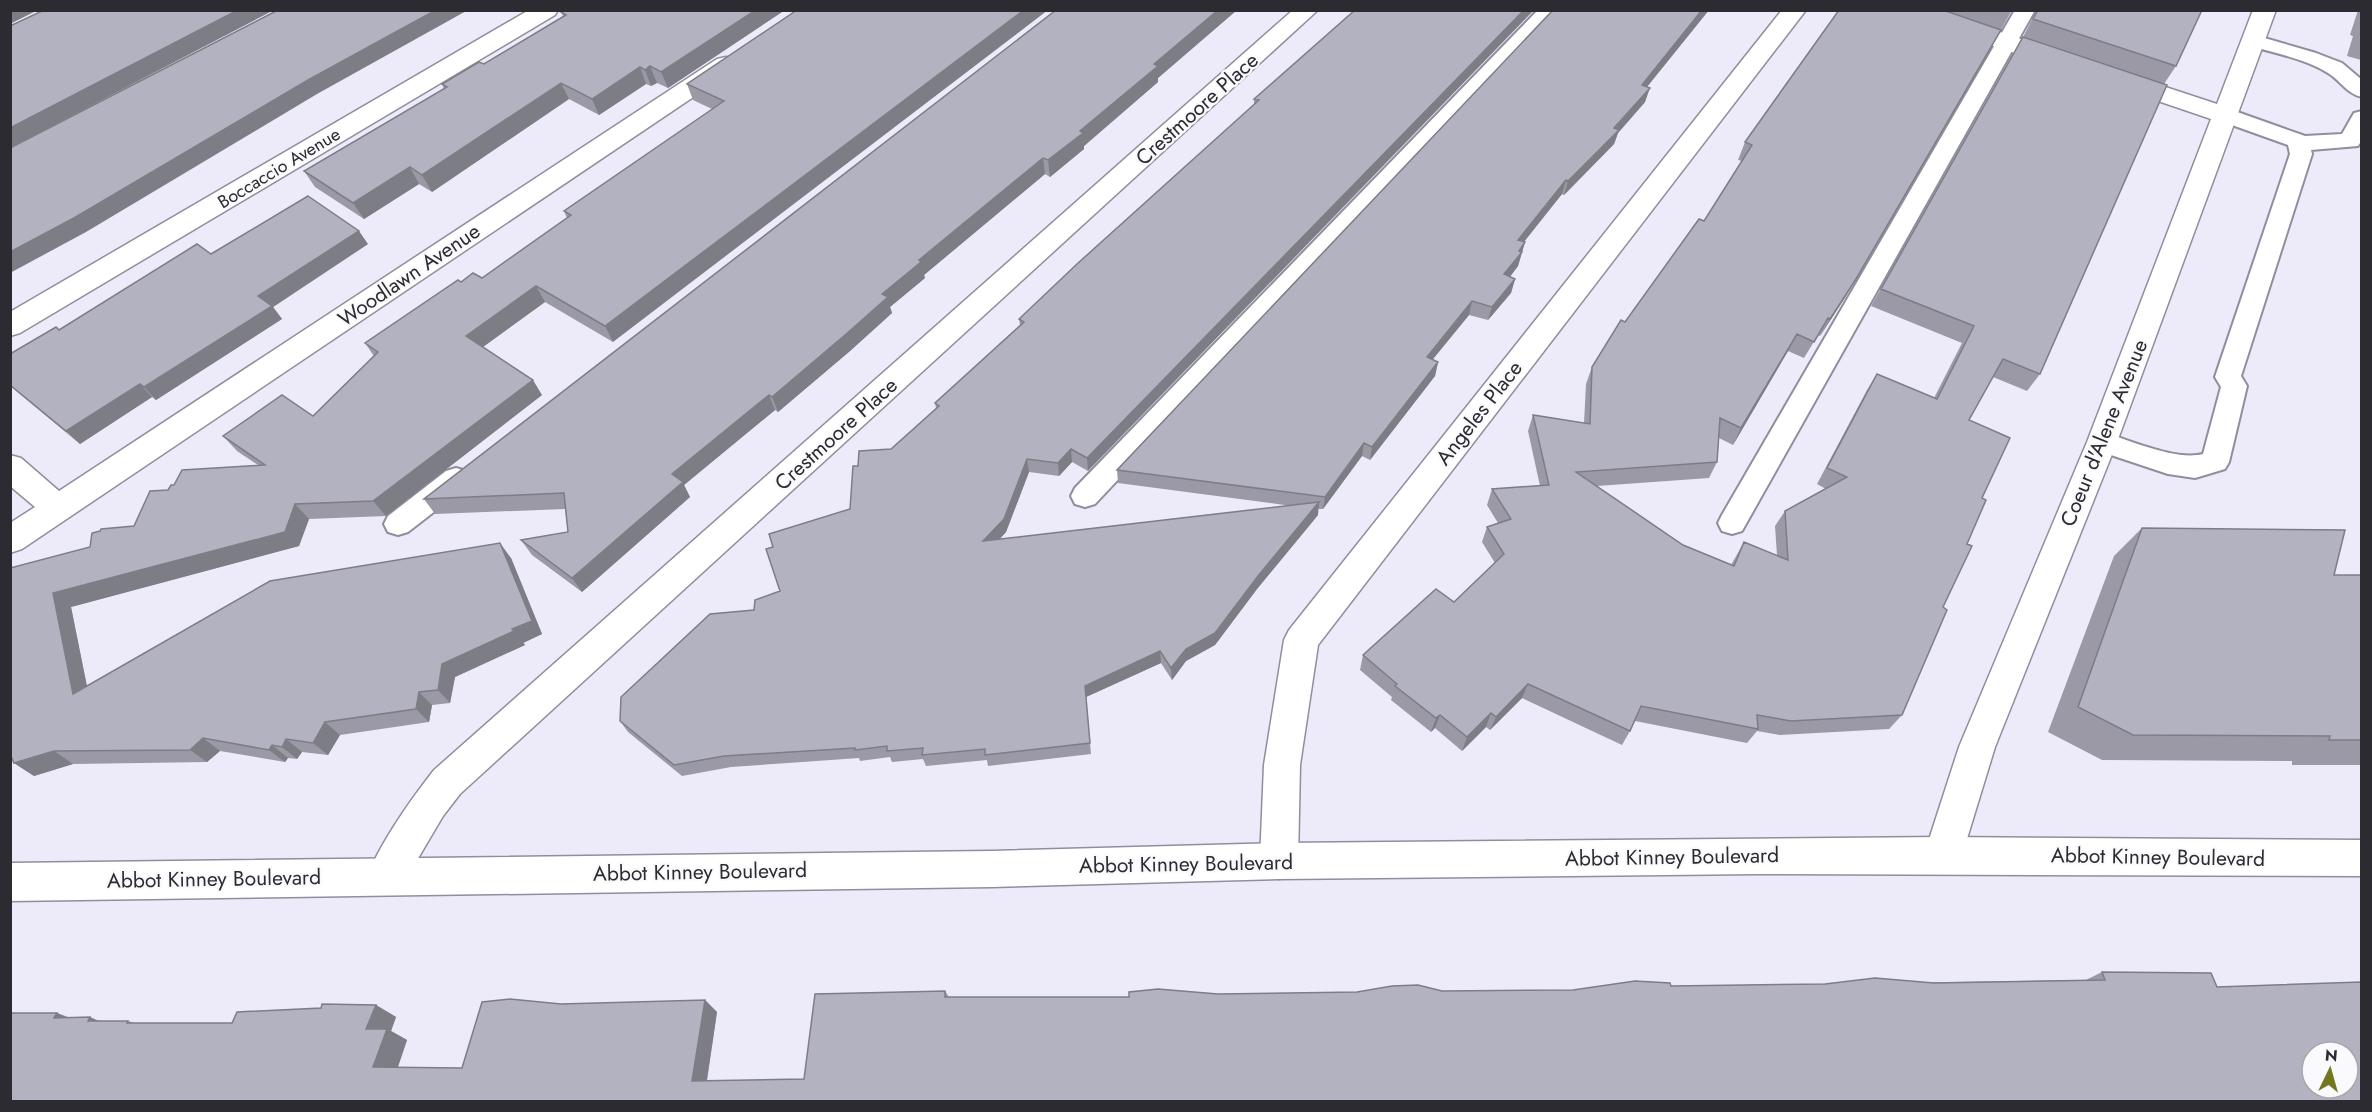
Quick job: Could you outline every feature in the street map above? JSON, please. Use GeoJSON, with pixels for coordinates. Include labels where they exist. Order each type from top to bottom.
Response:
{"type":"FeatureCollection","features":[{"type":"Feature","properties":{"kind":"street","name":"Boccaccio Avenue"},"geometry":{"type":"LineString","coordinates":[[10,326],[547,10]]}},
{"type":"Feature","properties":{"kind":"street","name":"Crestmoore Place"},"geometry":{"type":"LineString","coordinates":[[386,876],[430,804],[447,782],[1307,10]]}},
{"type":"Feature","properties":{"kind":"street","name":"Angeles Place"},"geometry":{"type":"LineString","coordinates":[[1279,861],[1282,765],[1301,640],[1795,10]]}},
{"type":"Feature","properties":{"kind":"street"},"geometry":{"type":"LineString","coordinates":[[1910,10],[2226,115]]}},
{"type":"Feature","properties":{"kind":"street","name":"Coeur d'Alene Avenue"},"geometry":{"type":"LineString","coordinates":[[1943,855],[1977,747],[2102,442],[2265,10]]}},
{"type":"Feature","properties":{"kind":"street","name":"Woodlawn Avenue"},"geometry":{"type":"LineString","coordinates":[[10,540],[748,50]]}},
{"type":"Feature","properties":{"kind":"street"},"geometry":{"type":"LineString","coordinates":[[10,467],[58,508]]}},
{"type":"Feature","properties":{"kind":"street","name":"Abbot Kinney Boulevard"},"geometry":{"type":"LineString","coordinates":[[10,882],[992,869],[1279,861],[1943,855],[2361,858]]}},
{"type":"Feature","properties":{"kind":"lane"},"geometry":{"type":"LineString","coordinates":[[1085,496],[1550,10]]}},
{"type":"Feature","properties":{"kind":"lane"},"geometry":{"type":"LineString","coordinates":[[1732,523],[2025,10]]}},
{"type":"Feature","properties":{"kind":"lane"},"geometry":{"type":"LineString","coordinates":[[2254,41],[2309,57],[2335,68],[2361,91]]}},
{"type":"Feature","properties":{"kind":"lane"},"geometry":{"type":"LineString","coordinates":[[2226,115],[2282,133],[2300,143],[2350,141],[2361,118]]}},
{"type":"Feature","properties":{"kind":"lane"},"geometry":{"type":"LineString","coordinates":[[2102,442],[2168,463],[2195,467],[2215,462],[2234,386],[2228,378],[2301,154],[2300,143]]}},
{"type":"Feature","properties":{"kind":"lane"},"geometry":{"type":"LineString","coordinates":[[398,524],[474,466]]}},
{"type":"Feature","properties":{"kind":"building"},"geometry":{"type":"Polygon","coordinates":[[[44,10],[238,10],[10,128],[10,26],[44,10]]]}},
{"type":"Feature","properties":{"kind":"building"},"geometry":{"type":"Polygon","coordinates":[[[278,10],[436,10],[308,80],[74,218],[10,252],[10,148],[278,10]]]}},
{"type":"Feature","properties":{"kind":"building"},"geometry":{"type":"Polygon","coordinates":[[[564,10],[756,10],[661,72],[650,66],[645,70],[640,67],[592,99],[561,83],[422,175],[410,167],[353,203],[304,171],[447,87],[442,84],[479,62],[484,64],[566,15],[561,12],[564,10]]]}},
{"type":"Feature","properties":{"kind":"building"},"geometry":{"type":"Polygon","coordinates":[[[797,10],[1024,10],[605,326],[536,286],[466,336],[533,380],[373,501],[295,504],[285,532],[53,593],[73,694],[270,581],[500,543],[532,621],[442,664],[438,690],[419,692],[416,709],[325,722],[313,743],[286,739],[282,747],[272,745],[269,750],[203,738],[190,750],[54,751],[14,763],[10,754],[10,568],[90,547],[92,533],[101,529],[134,526],[150,491],[168,490],[171,485],[174,485],[182,470],[265,465],[223,436],[282,395],[313,416],[378,352],[365,343],[458,280],[461,282],[473,273],[482,278],[571,215],[564,211],[724,101],[687,84],[797,10]]]}},
{"type":"Feature","properties":{"kind":"building"},"geometry":{"type":"Polygon","coordinates":[[[1056,10],[1218,10],[1154,64],[1158,66],[1080,131],[1083,133],[1048,160],[1043,158],[919,260],[921,262],[882,294],[888,297],[845,335],[772,397],[769,395],[672,474],[683,482],[572,578],[521,540],[568,532],[564,493],[424,499],[1056,10]]]}},
{"type":"Feature","properties":{"kind":"building"},"geometry":{"type":"Polygon","coordinates":[[[1355,10],[1524,10],[1087,458],[1071,449],[1058,463],[1027,459],[1004,519],[983,541],[1319,502],[1215,633],[1186,649],[1171,668],[1160,651],[1085,686],[1090,743],[985,755],[985,749],[922,755],[923,748],[887,751],[887,746],[855,750],[855,748],[724,756],[674,765],[620,721],[621,697],[710,614],[754,610],[755,600],[780,591],[766,549],[773,547],[769,534],[850,509],[853,466],[858,466],[859,451],[891,449],[939,406],[935,403],[1024,322],[1019,319],[1077,264],[1259,100],[1254,99],[1355,10]]]}},
{"type":"Feature","properties":{"kind":"building"},"geometry":{"type":"Polygon","coordinates":[[[1553,10],[1702,10],[1642,85],[1650,88],[1614,128],[1619,130],[1568,181],[1566,180],[1518,240],[1525,242],[1519,251],[1522,252],[1504,274],[1515,279],[1492,307],[1472,301],[1427,357],[1438,362],[1372,447],[1364,443],[1325,497],[1117,470],[1553,10]]]}},
{"type":"Feature","properties":{"kind":"building"},"geometry":{"type":"Polygon","coordinates":[[[1839,10],[1943,10],[2001,30],[1856,279],[1814,342],[1797,334],[1741,428],[1720,418],[1717,462],[1576,472],[1683,545],[1734,566],[1744,542],[1788,560],[1785,511],[1847,477],[1827,468],[1877,374],[1937,399],[1974,326],[1881,289],[2023,37],[2167,85],[2040,374],[2003,359],[1969,420],[2010,438],[1982,498],[1986,500],[1967,544],[1972,546],[1943,607],[1947,610],[1902,715],[1791,721],[1757,715],[1758,729],[1641,706],[1630,731],[1528,684],[1496,717],[1491,713],[1467,737],[1440,715],[1436,718],[1395,686],[1397,684],[1363,655],[1436,589],[1454,602],[1504,554],[1487,527],[1511,519],[1492,489],[1549,485],[1533,415],[1590,424],[1592,367],[1621,320],[1625,322],[1699,219],[1704,221],[1752,145],[1745,142],[1839,10]]]}},
{"type":"Feature","properties":{"kind":"building"},"geometry":{"type":"Polygon","coordinates":[[[2038,10],[2202,10],[2176,66],[2033,19],[2038,10]]]}},
{"type":"Feature","properties":{"kind":"building"},"geometry":{"type":"Polygon","coordinates":[[[308,196],[359,231],[258,296],[272,306],[144,387],[140,384],[66,431],[10,385],[10,354],[56,327],[59,330],[197,244],[211,254],[308,196]]]}},
{"type":"Feature","properties":{"kind":"building"},"geometry":{"type":"Polygon","coordinates":[[[2142,528],[2345,530],[2334,575],[2361,575],[2361,740],[2329,740],[2330,736],[2133,735],[2078,707],[2142,528]]]}},
{"type":"Feature","properties":{"kind":"building"},"geometry":{"type":"Polygon","coordinates":[[[2102,972],[2211,973],[2217,987],[2361,982],[2361,1101],[10,1101],[10,1013],[57,1013],[54,1018],[90,1017],[88,1021],[128,1021],[127,1023],[232,1023],[237,1012],[321,1008],[322,1004],[376,1005],[366,1029],[387,1029],[373,1067],[462,1068],[482,1002],[510,999],[561,1004],[705,1000],[692,1081],[804,1079],[815,994],[945,991],[945,997],[1129,997],[1129,992],[1158,989],[1218,994],[1357,992],[1392,986],[1418,985],[1442,991],[1573,990],[1635,981],[1670,983],[1671,986],[1825,984],[1875,978],[1934,983],[2105,980],[2102,972]]]}}]}
